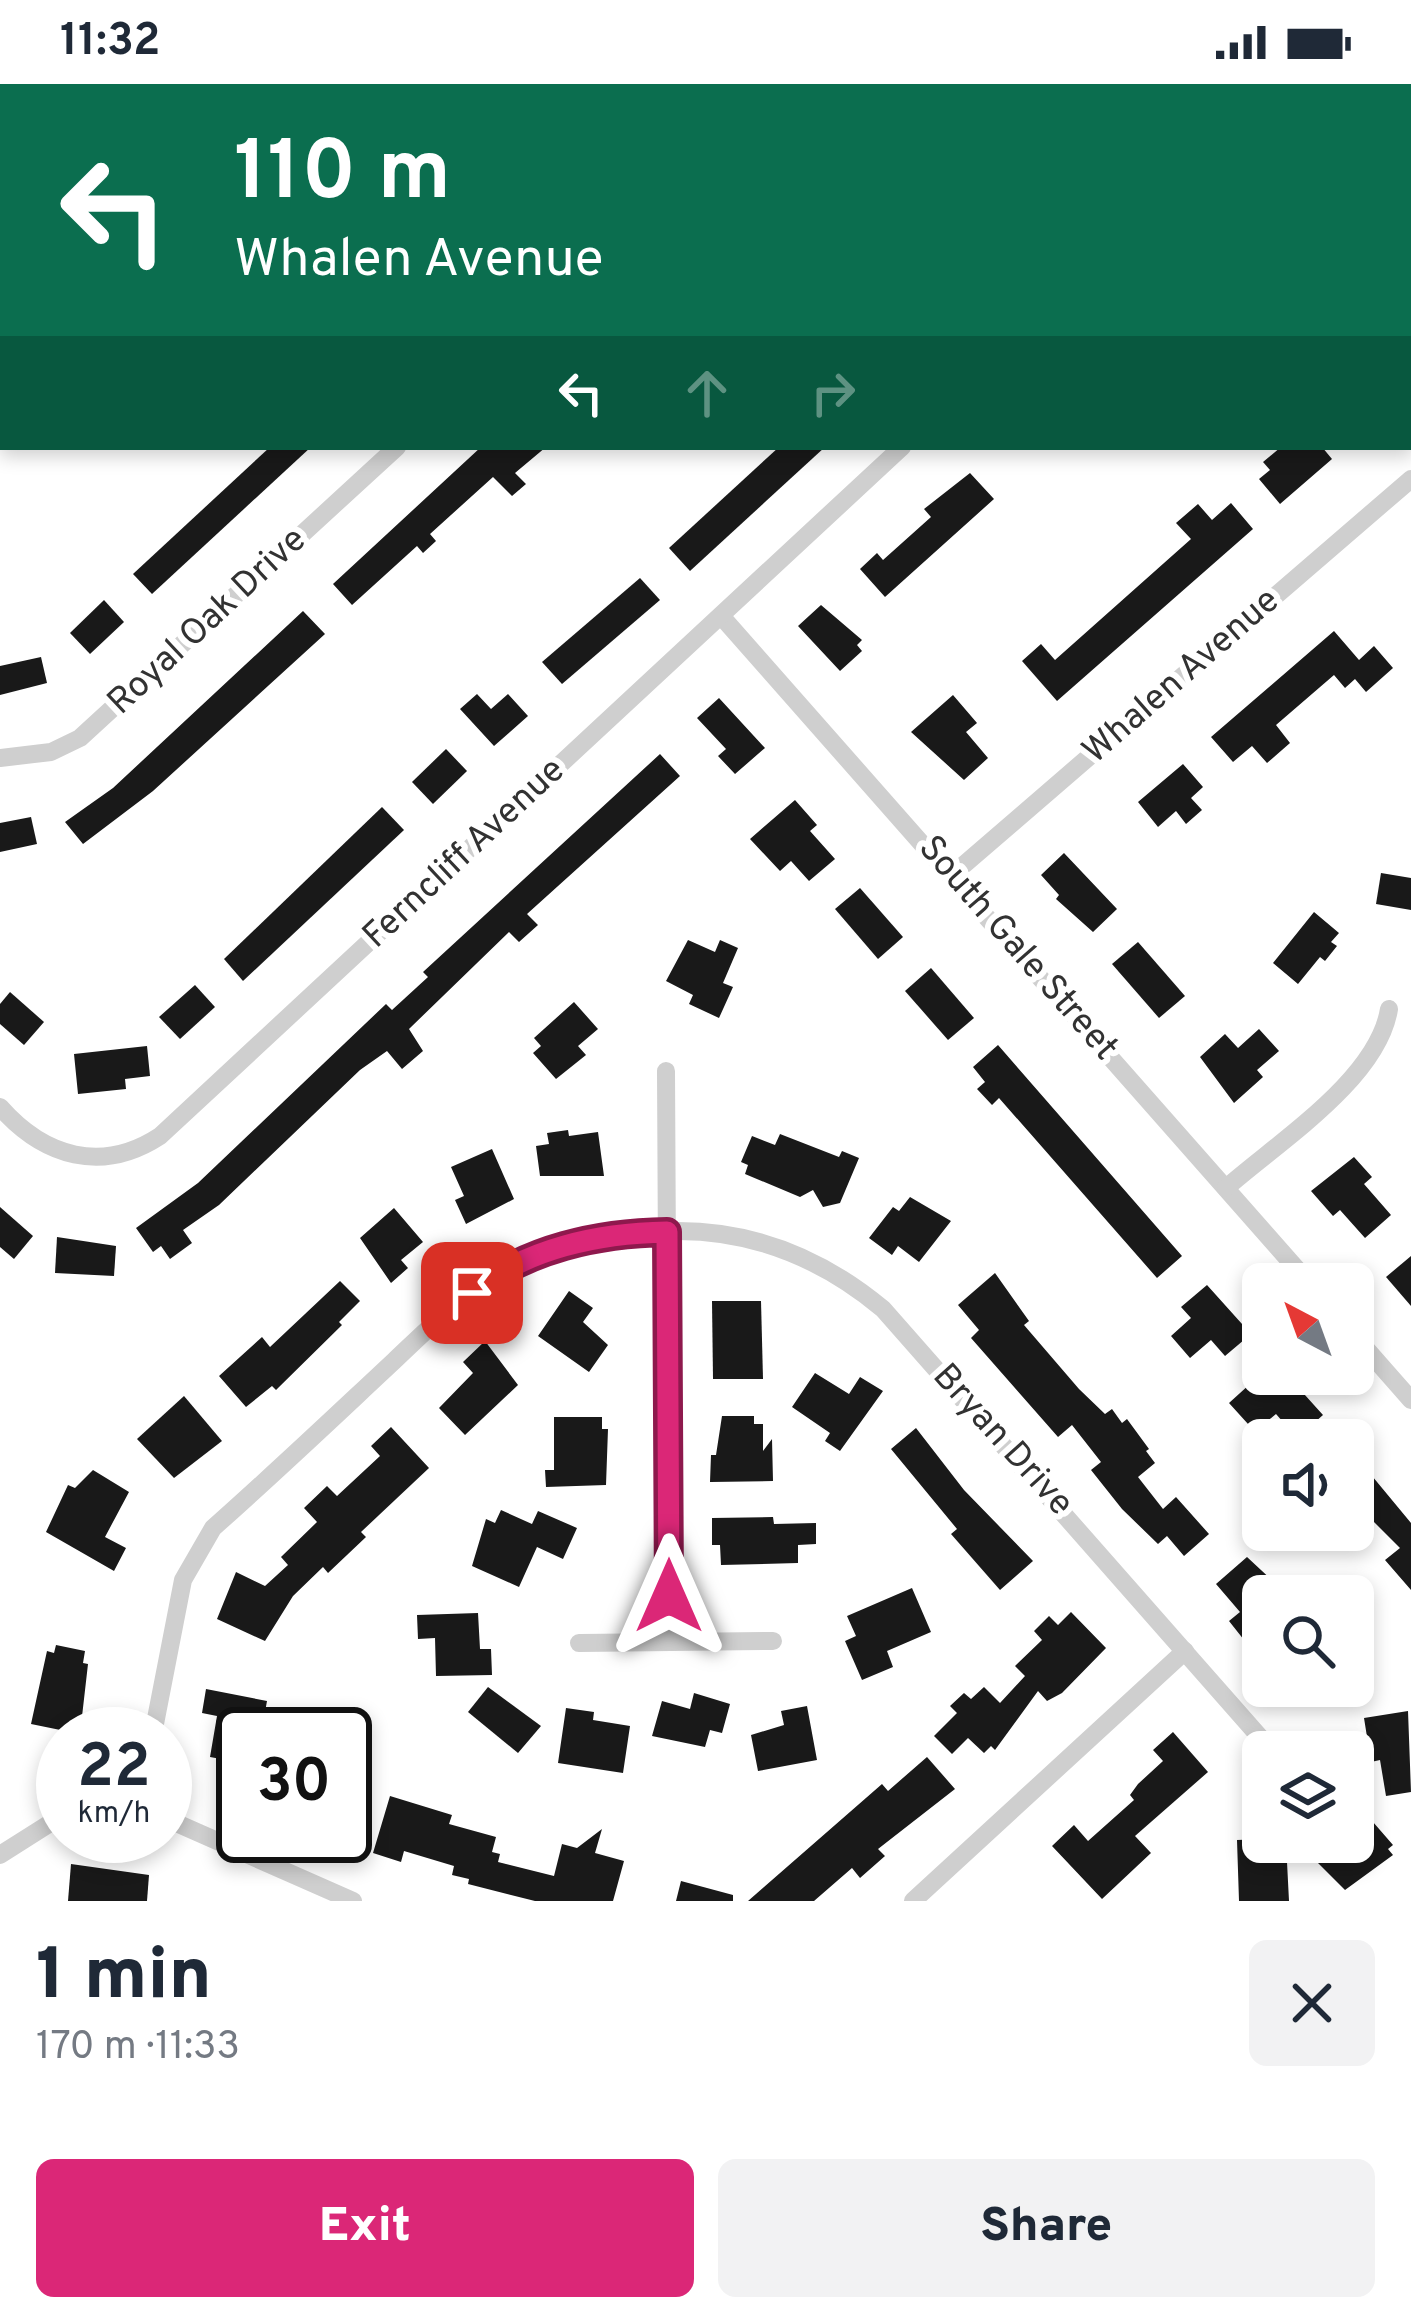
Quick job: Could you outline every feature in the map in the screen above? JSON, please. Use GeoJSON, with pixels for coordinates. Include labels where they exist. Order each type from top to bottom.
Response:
{"type":"FeatureCollection","features":[{"type":"Feature","properties":{"kind":"street","name":"Royal Oak Drive"},"geometry":{"type":"LineString","coordinates":[[0,758],[51,752],[80,738],[394,450]]}},
{"type":"Feature","properties":{"kind":"street","name":"Ferncliff Avenue"},"geometry":{"type":"LineString","coordinates":[[0,1107],[36,1142],[77,1157],[132,1151],[160,1136],[899,450]]}},
{"type":"Feature","properties":{"kind":"street","name":"Whalen Avenue"},"geometry":{"type":"LineString","coordinates":[[952,875],[1411,479]]}},
{"type":"Feature","properties":{"kind":"street","name":"South Gale Street"},"geometry":{"type":"LineString","coordinates":[[722,617],[1292,1263]]}},
{"type":"Feature","properties":{"kind":"street"},"geometry":{"type":"LineString","coordinates":[[1226,1188],[1364,1067],[1377,1050],[1389,1009]]}},
{"type":"Feature","properties":{"kind":"street"},"geometry":{"type":"LineString","coordinates":[[666,1071],[669,1641]]}},
{"type":"Feature","properties":{"kind":"street"},"geometry":{"type":"LineString","coordinates":[[158,1707],[179,1592],[191,1560],[212,1528],[480,1286],[569,1244],[623,1233],[667,1232]]}},
{"type":"Feature","properties":{"kind":"street","name":"Bryan Drive"},"geometry":{"type":"LineString","coordinates":[[667,1232],[710,1232],[762,1242],[812,1261],[867,1295],[905,1331],[1255,1731]]}},
{"type":"Feature","properties":{"kind":"street"},"geometry":{"type":"LineString","coordinates":[[1374,1358],[1411,1400]]}},
{"type":"Feature","properties":{"kind":"street"},"geometry":{"type":"LineString","coordinates":[[579,1643],[773,1641]]}},
{"type":"Feature","properties":{"kind":"street"},"geometry":{"type":"LineString","coordinates":[[913,1901],[1185,1652]]}},
{"type":"Feature","properties":{"kind":"street"},"geometry":{"type":"LineString","coordinates":[[192,1830],[353,1901]]}},
{"type":"Feature","properties":{"kind":"street"},"geometry":{"type":"LineString","coordinates":[[0,1855],[36,1832]]}},
{"type":"Feature","properties":{"kind":"building"},"geometry":{"type":"Polygon","coordinates":[[[267,450],[308,450],[152,594],[133,574],[267,450]]]}},
{"type":"Feature","properties":{"kind":"building"},"geometry":{"type":"Polygon","coordinates":[[[478,450],[542,450],[515,473],[526,484],[512,496],[493,477],[430,534],[436,541],[423,553],[417,546],[352,605],[333,584],[478,450]]]}},
{"type":"Feature","properties":{"kind":"building"},"geometry":{"type":"Polygon","coordinates":[[[776,450],[822,450],[690,571],[669,548],[776,450]]]}},
{"type":"Feature","properties":{"kind":"building"},"geometry":{"type":"Polygon","coordinates":[[[1277,450],[1324,450],[1332,459],[1280,504],[1259,479],[1270,470],[1263,462],[1277,450]]]}},
{"type":"Feature","properties":{"kind":"building"},"geometry":{"type":"Polygon","coordinates":[[[970,473],[994,499],[885,597],[860,569],[877,553],[883,560],[931,517],[924,509],[970,473]]]}},
{"type":"Feature","properties":{"kind":"building"},"geometry":{"type":"Polygon","coordinates":[[[1231,503],[1253,529],[1057,701],[1022,661],[1041,644],[1055,660],[1191,539],[1176,523],[1198,504],[1212,520],[1231,503]]]}},
{"type":"Feature","properties":{"kind":"building"},"geometry":{"type":"Polygon","coordinates":[[[640,578],[660,600],[562,684],[542,662],[640,578]]]}},
{"type":"Feature","properties":{"kind":"building"},"geometry":{"type":"Polygon","coordinates":[[[104,600],[124,622],[90,654],[70,633],[104,600]]]}},
{"type":"Feature","properties":{"kind":"building"},"geometry":{"type":"Polygon","coordinates":[[[821,605],[862,640],[857,645],[862,651],[840,671],[798,626],[821,605]]]}},
{"type":"Feature","properties":{"kind":"building"},"geometry":{"type":"Polygon","coordinates":[[[303,611],[325,634],[153,791],[83,844],[65,822],[113,788],[303,611]]]}},
{"type":"Feature","properties":{"kind":"building"},"geometry":{"type":"Polygon","coordinates":[[[1334,631],[1359,660],[1374,646],[1393,668],[1366,692],[1355,679],[1345,688],[1334,675],[1276,725],[1290,743],[1267,763],[1252,746],[1233,762],[1211,737],[1334,631]]]}},
{"type":"Feature","properties":{"kind":"building"},"geometry":{"type":"Polygon","coordinates":[[[41,657],[47,683],[0,695],[0,666],[41,657]]]}},
{"type":"Feature","properties":{"kind":"building"},"geometry":{"type":"Polygon","coordinates":[[[477,694],[491,709],[508,694],[528,716],[494,746],[460,709],[477,694]]]}},
{"type":"Feature","properties":{"kind":"building"},"geometry":{"type":"Polygon","coordinates":[[[953,695],[977,723],[966,732],[988,758],[964,780],[911,732],[953,695]]]}},
{"type":"Feature","properties":{"kind":"building"},"geometry":{"type":"Polygon","coordinates":[[[719,698],[765,748],[735,774],[718,756],[726,749],[697,718],[719,698]]]}},
{"type":"Feature","properties":{"kind":"building"},"geometry":{"type":"Polygon","coordinates":[[[446,749],[467,771],[433,804],[412,782],[446,749]]]}},
{"type":"Feature","properties":{"kind":"building"},"geometry":{"type":"Polygon","coordinates":[[[660,754],[680,776],[527,914],[538,925],[519,942],[509,932],[409,1029],[423,1051],[402,1069],[387,1051],[360,1070],[219,1205],[183,1230],[192,1243],[170,1259],[161,1246],[153,1252],[136,1228],[198,1183],[386,1004],[392,1010],[428,977],[423,972],[660,754]]]}},
{"type":"Feature","properties":{"kind":"building"},"geometry":{"type":"Polygon","coordinates":[[[1183,764],[1203,787],[1191,798],[1202,810],[1186,824],[1176,811],[1158,827],[1138,802],[1183,764]]]}},
{"type":"Feature","properties":{"kind":"building"},"geometry":{"type":"Polygon","coordinates":[[[795,800],[817,825],[810,831],[835,859],[809,881],[791,861],[780,871],[750,839],[795,800]]]}},
{"type":"Feature","properties":{"kind":"building"},"geometry":{"type":"Polygon","coordinates":[[[382,807],[404,830],[243,981],[224,959],[382,807]]]}},
{"type":"Feature","properties":{"kind":"building"},"geometry":{"type":"Polygon","coordinates":[[[31,817],[37,844],[0,852],[0,823],[31,817]]]}},
{"type":"Feature","properties":{"kind":"building"},"geometry":{"type":"Polygon","coordinates":[[[1064,853],[1117,909],[1093,932],[1056,899],[1059,895],[1041,875],[1064,853]]]}},
{"type":"Feature","properties":{"kind":"building"},"geometry":{"type":"Polygon","coordinates":[[[1381,873],[1411,878],[1411,910],[1376,904],[1381,873]]]}},
{"type":"Feature","properties":{"kind":"building"},"geometry":{"type":"Polygon","coordinates":[[[860,888],[903,937],[878,959],[835,909],[860,888]]]}},
{"type":"Feature","properties":{"kind":"building"},"geometry":{"type":"Polygon","coordinates":[[[1314,912],[1339,933],[1331,942],[1337,946],[1325,961],[1320,957],[1298,984],[1273,963],[1314,912]]]}},
{"type":"Feature","properties":{"kind":"building"},"geometry":{"type":"Polygon","coordinates":[[[688,940],[715,952],[720,940],[738,948],[723,983],[733,987],[719,1018],[689,1004],[693,995],[666,981],[688,940]]]}},
{"type":"Feature","properties":{"kind":"building"},"geometry":{"type":"Polygon","coordinates":[[[1138,942],[1185,996],[1159,1018],[1112,964],[1138,942]]]}},
{"type":"Feature","properties":{"kind":"building"},"geometry":{"type":"Polygon","coordinates":[[[931,968],[974,1018],[948,1040],[905,991],[931,968]]]}},
{"type":"Feature","properties":{"kind":"building"},"geometry":{"type":"Polygon","coordinates":[[[195,985],[215,1007],[180,1039],[159,1017],[195,985]]]}},
{"type":"Feature","properties":{"kind":"building"},"geometry":{"type":"Polygon","coordinates":[[[10,992],[44,1022],[24,1045],[0,1024],[0,1004],[10,992]]]}},
{"type":"Feature","properties":{"kind":"building"},"geometry":{"type":"Polygon","coordinates":[[[574,1002],[598,1029],[578,1046],[586,1055],[556,1079],[533,1053],[541,1046],[534,1038],[574,1002]]]}},
{"type":"Feature","properties":{"kind":"building"},"geometry":{"type":"Polygon","coordinates":[[[1259,1029],[1279,1051],[1257,1070],[1263,1077],[1234,1103],[1200,1057],[1225,1034],[1238,1048],[1259,1029]]]}},
{"type":"Feature","properties":{"kind":"building"},"geometry":{"type":"Polygon","coordinates":[[[998,1045],[1182,1256],[1157,1278],[999,1098],[992,1105],[977,1089],[985,1082],[973,1067],[998,1045]]]}},
{"type":"Feature","properties":{"kind":"building"},"geometry":{"type":"Polygon","coordinates":[[[147,1046],[150,1076],[125,1079],[126,1089],[78,1094],[74,1054],[147,1046]]]}},
{"type":"Feature","properties":{"kind":"building"},"geometry":{"type":"Polygon","coordinates":[[[568,1130],[569,1136],[598,1132],[604,1176],[540,1176],[536,1146],[549,1144],[547,1133],[568,1130]]]}},
{"type":"Feature","properties":{"kind":"building"},"geometry":{"type":"Polygon","coordinates":[[[780,1134],[839,1157],[842,1151],[859,1158],[840,1203],[823,1207],[813,1190],[800,1197],[745,1174],[748,1165],[741,1162],[752,1136],[775,1145],[780,1134]]]}},
{"type":"Feature","properties":{"kind":"building"},"geometry":{"type":"Polygon","coordinates":[[[492,1149],[514,1199],[466,1224],[455,1200],[464,1196],[451,1167],[492,1149]]]}},
{"type":"Feature","properties":{"kind":"building"},"geometry":{"type":"Polygon","coordinates":[[[1354,1157],[1372,1177],[1364,1184],[1391,1215],[1365,1238],[1340,1210],[1333,1216],[1311,1191],[1354,1157]]]}},
{"type":"Feature","properties":{"kind":"building"},"geometry":{"type":"Polygon","coordinates":[[[910,1197],[951,1221],[919,1262],[898,1246],[892,1255],[869,1238],[893,1207],[899,1211],[910,1197]]]}},
{"type":"Feature","properties":{"kind":"building"},"geometry":{"type":"Polygon","coordinates":[[[0,1207],[33,1236],[14,1259],[0,1247],[0,1207]]]}},
{"type":"Feature","properties":{"kind":"building"},"geometry":{"type":"Polygon","coordinates":[[[394,1208],[423,1242],[401,1260],[408,1268],[391,1283],[360,1238],[394,1208]]]}},
{"type":"Feature","properties":{"kind":"building"},"geometry":{"type":"Polygon","coordinates":[[[57,1237],[116,1246],[114,1276],[55,1273],[57,1237]]]}},
{"type":"Feature","properties":{"kind":"building"},"geometry":{"type":"Polygon","coordinates":[[[1411,1256],[1411,1306],[1386,1277],[1411,1256]]]}},
{"type":"Feature","properties":{"kind":"building"},"geometry":{"type":"Polygon","coordinates":[[[995,1273],[1029,1321],[1024,1325],[1079,1389],[1105,1414],[1112,1409],[1122,1423],[1127,1419],[1149,1449],[1155,1463],[1138,1477],[1163,1509],[1176,1497],[1209,1534],[1184,1556],[1167,1536],[1158,1544],[1122,1509],[1091,1470],[1101,1462],[1072,1425],[1058,1437],[971,1338],[979,1330],[958,1305],[995,1273]]]}},
{"type":"Feature","properties":{"kind":"building"},"geometry":{"type":"Polygon","coordinates":[[[340,1281],[360,1301],[276,1390],[272,1386],[246,1407],[219,1376],[262,1337],[270,1347],[340,1281]]]}},
{"type":"Feature","properties":{"kind":"building"},"geometry":{"type":"Polygon","coordinates":[[[1207,1285],[1242,1324],[1242,1342],[1225,1356],[1211,1340],[1190,1358],[1171,1336],[1191,1318],[1181,1307],[1207,1285]]]}},
{"type":"Feature","properties":{"kind":"building"},"geometry":{"type":"Polygon","coordinates":[[[569,1291],[593,1308],[583,1322],[608,1345],[589,1372],[538,1336],[569,1291]]]}},
{"type":"Feature","properties":{"kind":"building"},"geometry":{"type":"Polygon","coordinates":[[[712,1301],[761,1301],[763,1379],[713,1379],[712,1301]]]}},
{"type":"Feature","properties":{"kind":"building"},"geometry":{"type":"Polygon","coordinates":[[[485,1341],[518,1385],[465,1435],[439,1408],[473,1373],[463,1362],[485,1341]]]}},
{"type":"Feature","properties":{"kind":"building"},"geometry":{"type":"Polygon","coordinates":[[[815,1373],[849,1394],[860,1377],[883,1391],[840,1451],[825,1441],[830,1433],[792,1407],[815,1373]]]}},
{"type":"Feature","properties":{"kind":"building"},"geometry":{"type":"Polygon","coordinates":[[[1242,1391],[1242,1395],[1305,1395],[1323,1415],[1318,1419],[1280,1419],[1276,1414],[1270,1419],[1243,1419],[1229,1403],[1242,1391]]]}},
{"type":"Feature","properties":{"kind":"building"},"geometry":{"type":"Polygon","coordinates":[[[184,1396],[222,1441],[174,1478],[137,1439],[184,1396]]]}},
{"type":"Feature","properties":{"kind":"building"},"geometry":{"type":"Polygon","coordinates":[[[722,1416],[754,1416],[754,1424],[763,1424],[763,1451],[772,1439],[773,1481],[710,1482],[711,1455],[716,1455],[722,1416]]]}},
{"type":"Feature","properties":{"kind":"building"},"geometry":{"type":"Polygon","coordinates":[[[554,1417],[602,1417],[602,1429],[608,1429],[606,1485],[546,1487],[545,1470],[554,1470],[554,1417]]]}},
{"type":"Feature","properties":{"kind":"building"},"geometry":{"type":"Polygon","coordinates":[[[391,1427],[429,1468],[361,1532],[366,1537],[328,1573],[323,1567],[293,1596],[265,1641],[217,1619],[236,1572],[265,1586],[288,1565],[281,1557],[317,1522],[304,1508],[327,1486],[337,1496],[380,1456],[371,1446],[391,1427]]]}},
{"type":"Feature","properties":{"kind":"building"},"geometry":{"type":"Polygon","coordinates":[[[916,1428],[964,1490],[1033,1561],[1000,1590],[951,1534],[957,1529],[891,1449],[916,1428]]]}},
{"type":"Feature","properties":{"kind":"building"},"geometry":{"type":"Polygon","coordinates":[[[93,1470],[129,1492],[105,1537],[126,1548],[114,1571],[46,1532],[68,1485],[75,1488],[93,1470]]]}},
{"type":"Feature","properties":{"kind":"building"},"geometry":{"type":"Polygon","coordinates":[[[1374,1478],[1411,1523],[1411,1590],[1385,1560],[1400,1548],[1374,1522],[1374,1478]]]}},
{"type":"Feature","properties":{"kind":"building"},"geometry":{"type":"Polygon","coordinates":[[[501,1510],[532,1524],[538,1511],[577,1528],[563,1559],[537,1547],[519,1587],[472,1566],[486,1519],[495,1523],[501,1510]]]}},
{"type":"Feature","properties":{"kind":"building"},"geometry":{"type":"Polygon","coordinates":[[[773,1517],[774,1524],[816,1523],[816,1544],[798,1545],[798,1563],[721,1565],[720,1545],[712,1545],[712,1518],[773,1517]]]}},
{"type":"Feature","properties":{"kind":"building"},"geometry":{"type":"Polygon","coordinates":[[[1247,1557],[1266,1575],[1242,1575],[1242,1637],[1229,1621],[1240,1612],[1216,1584],[1247,1557]]]}},
{"type":"Feature","properties":{"kind":"building"},"geometry":{"type":"Polygon","coordinates":[[[912,1588],[931,1632],[887,1651],[893,1667],[862,1680],[845,1641],[856,1636],[847,1616],[912,1588]]]}},
{"type":"Feature","properties":{"kind":"building"},"geometry":{"type":"Polygon","coordinates":[[[1071,1612],[1106,1648],[1062,1693],[1047,1701],[1038,1691],[995,1750],[991,1746],[984,1753],[968,1738],[952,1754],[934,1736],[957,1713],[950,1706],[964,1693],[971,1699],[984,1687],[1000,1703],[1025,1676],[1015,1666],[1042,1640],[1034,1631],[1049,1616],[1058,1625],[1071,1612]]]}},
{"type":"Feature","properties":{"kind":"building"},"geometry":{"type":"Polygon","coordinates":[[[478,1613],[480,1649],[491,1649],[492,1675],[436,1676],[435,1638],[418,1639],[417,1615],[478,1613]]]}},
{"type":"Feature","properties":{"kind":"building"},"geometry":{"type":"Polygon","coordinates":[[[56,1645],[85,1651],[83,1707],[36,1707],[36,1725],[31,1724],[47,1651],[54,1653],[56,1645]]]}},
{"type":"Feature","properties":{"kind":"building"},"geometry":{"type":"Polygon","coordinates":[[[488,1687],[541,1726],[518,1753],[468,1712],[488,1687]]]}},
{"type":"Feature","properties":{"kind":"building"},"geometry":{"type":"Polygon","coordinates":[[[206,1689],[267,1701],[266,1707],[216,1707],[216,1716],[202,1713],[206,1689]]]}},
{"type":"Feature","properties":{"kind":"building"},"geometry":{"type":"Polygon","coordinates":[[[694,1693],[730,1704],[722,1733],[710,1730],[705,1747],[652,1736],[662,1701],[690,1709],[694,1693]]]}},
{"type":"Feature","properties":{"kind":"building"},"geometry":{"type":"Polygon","coordinates":[[[807,1706],[817,1760],[758,1771],[751,1735],[784,1725],[781,1711],[807,1706]]]}},
{"type":"Feature","properties":{"kind":"building"},"geometry":{"type":"Polygon","coordinates":[[[566,1708],[594,1712],[593,1720],[630,1726],[623,1773],[558,1763],[566,1708]]]}},
{"type":"Feature","properties":{"kind":"building"},"geometry":{"type":"Polygon","coordinates":[[[1408,1711],[1411,1792],[1386,1796],[1380,1760],[1374,1761],[1374,1731],[1366,1731],[1364,1718],[1408,1711]]]}},
{"type":"Feature","properties":{"kind":"building"},"geometry":{"type":"Polygon","coordinates":[[[216,1722],[216,1758],[210,1757],[216,1722]]]}},
{"type":"Feature","properties":{"kind":"building"},"geometry":{"type":"Polygon","coordinates":[[[1173,1732],[1208,1772],[1135,1836],[1151,1853],[1102,1899],[1052,1846],[1074,1825],[1088,1841],[1134,1800],[1130,1795],[1138,1784],[1163,1761],[1153,1750],[1173,1732]]]}},
{"type":"Feature","properties":{"kind":"building"},"geometry":{"type":"Polygon","coordinates":[[[927,1757],[955,1789],[878,1849],[885,1856],[860,1878],[852,1868],[814,1901],[748,1901],[882,1784],[888,1791],[927,1757]]]}},
{"type":"Feature","properties":{"kind":"building"},"geometry":{"type":"Polygon","coordinates":[[[390,1796],[452,1815],[449,1824],[496,1837],[492,1852],[500,1854],[498,1862],[554,1876],[562,1844],[577,1848],[602,1829],[595,1853],[624,1861],[613,1901],[535,1901],[468,1884],[469,1879],[452,1875],[454,1866],[404,1851],[401,1862],[373,1853],[390,1796]]]}},
{"type":"Feature","properties":{"kind":"building"},"geometry":{"type":"Polygon","coordinates":[[[1374,1823],[1393,1845],[1388,1849],[1393,1855],[1345,1890],[1318,1863],[1374,1863],[1374,1823]]]}},
{"type":"Feature","properties":{"kind":"building"},"geometry":{"type":"Polygon","coordinates":[[[1237,1840],[1242,1840],[1242,1863],[1287,1863],[1289,1901],[1239,1901],[1237,1840]]]}},
{"type":"Feature","properties":{"kind":"building"},"geometry":{"type":"Polygon","coordinates":[[[71,1864],[149,1875],[147,1901],[68,1901],[71,1864]]]}},
{"type":"Feature","properties":{"kind":"building"},"geometry":{"type":"Polygon","coordinates":[[[681,1881],[733,1895],[733,1901],[676,1901],[681,1881]]]}},
{"type":"Feature","properties":{"kind":"route"},"geometry":{"type":"LineString","coordinates":[[472,1293],[508,1269],[569,1244],[623,1233],[667,1232],[669,1596]]}}]}
